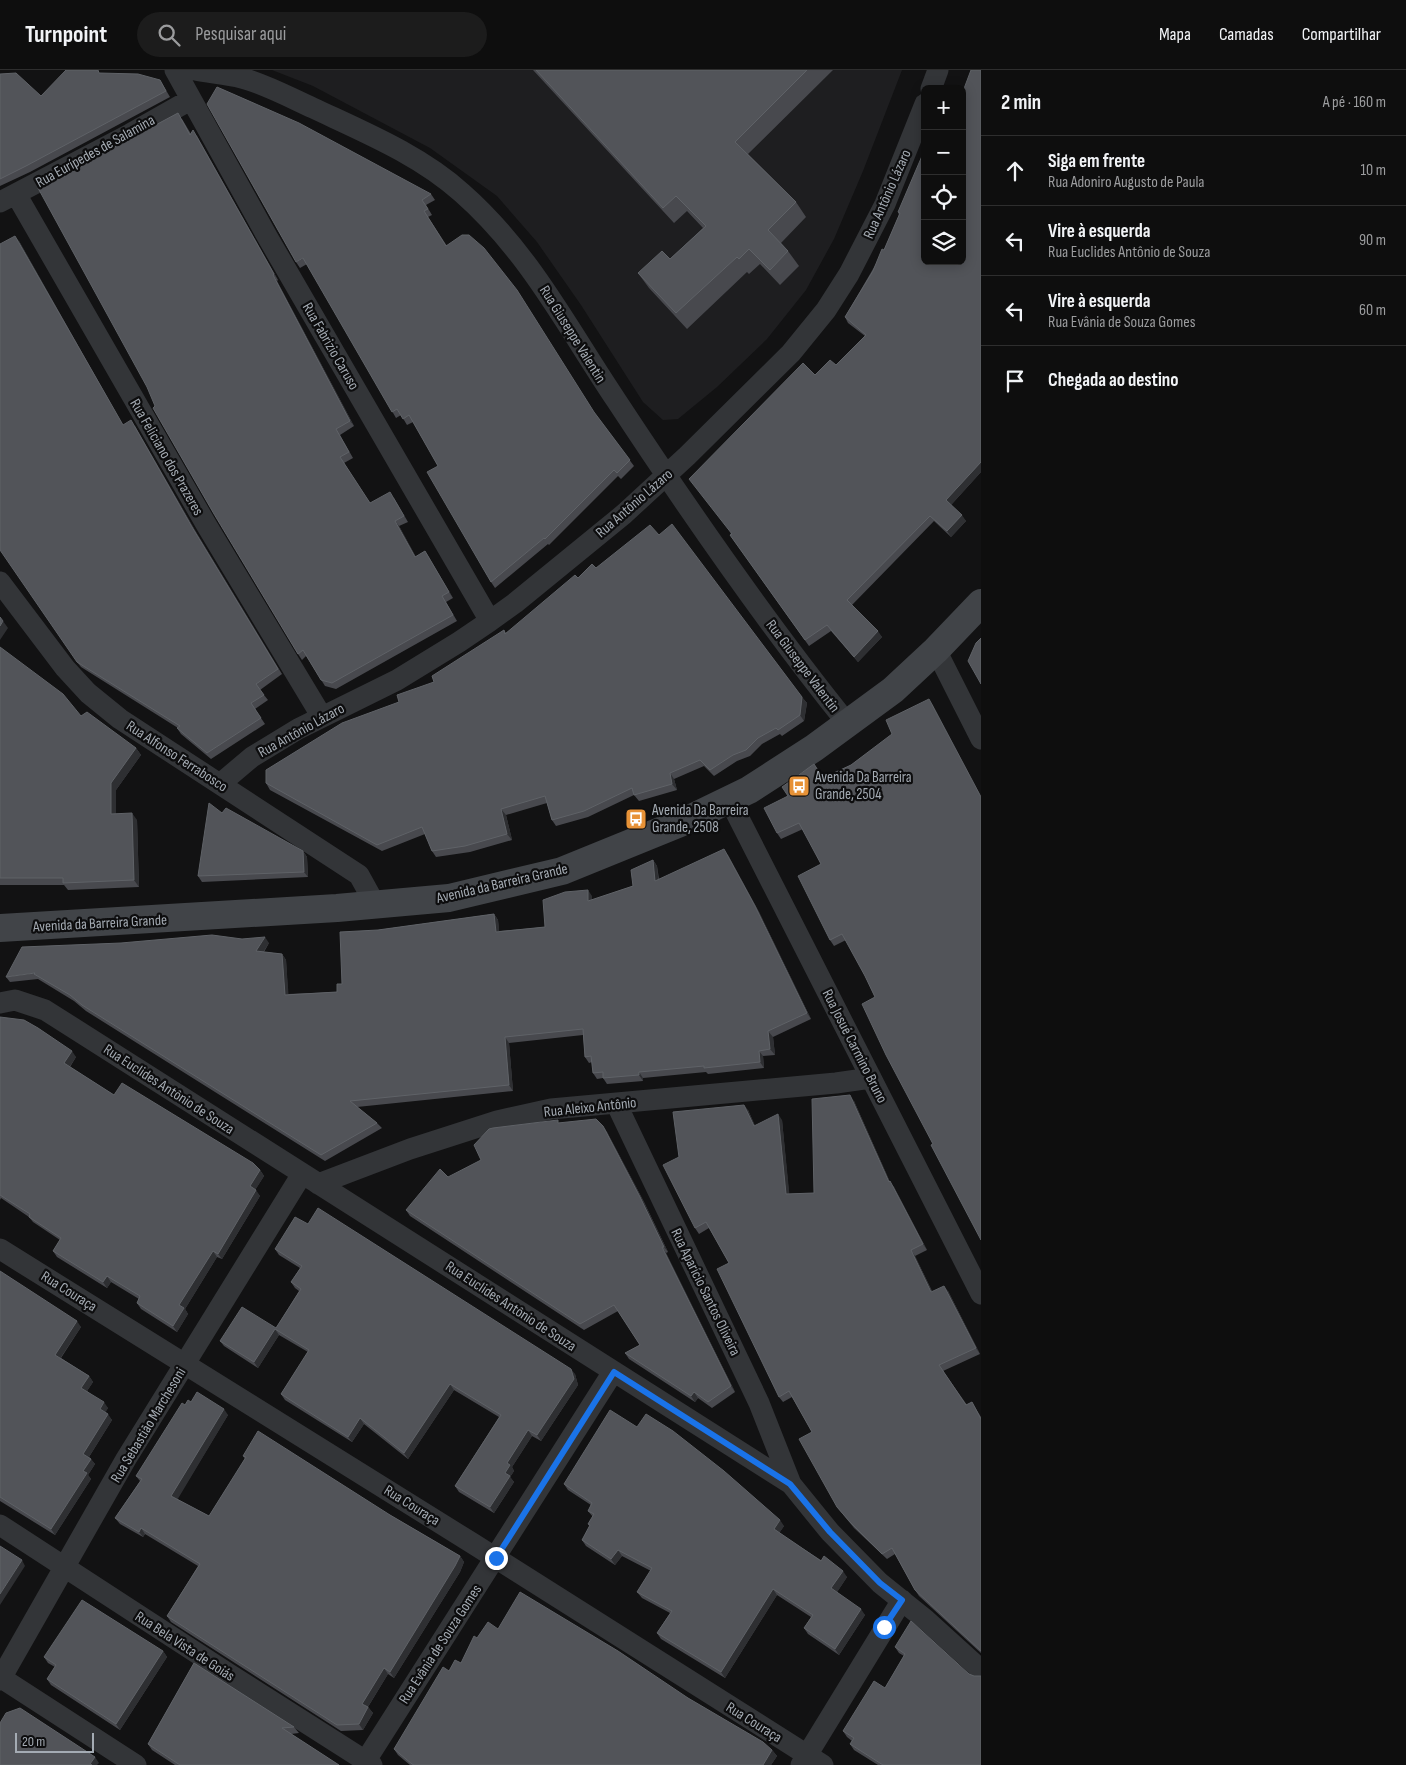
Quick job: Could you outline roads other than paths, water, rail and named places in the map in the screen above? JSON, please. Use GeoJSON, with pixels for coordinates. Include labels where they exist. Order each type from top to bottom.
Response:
{"type":"FeatureCollection","features":[{"type":"Feature","properties":{"kind":"main road","name":"Avenida da Barreira Grande"},"geometry":{"type":"LineString","coordinates":[[0,928],[129,922],[337,908],[449,898],[562,871],[684,821],[749,790],[814,748],[893,690],[936,650],[981,603]]}},
{"type":"Feature","properties":{"kind":"street","name":"Rua Fabrizio Caruso"},"geometry":{"type":"LineString","coordinates":[[174,70],[273,246],[490,621]]}},
{"type":"Feature","properties":{"kind":"street","name":"Rua Giuseppe Valentin"},"geometry":{"type":"LineString","coordinates":[[195,70],[244,78],[360,130],[425,164],[462,192],[493,222],[525,260],[559,309],[600,376],[705,534],[810,678],[847,724]]}},
{"type":"Feature","properties":{"kind":"street"},"geometry":{"type":"LineString","coordinates":[[932,85],[938,70]]}},
{"type":"Feature","properties":{"kind":"street","name":"Rua Eurípedes de Salamina"},"geometry":{"type":"LineString","coordinates":[[8,198],[190,100]]}},
{"type":"Feature","properties":{"kind":"street","name":"Rua Antônio Lázaro"},"geometry":{"type":"LineString","coordinates":[[220,784],[252,757],[298,729],[397,680],[490,621],[516,603],[624,514],[666,476],[791,354],[826,310],[850,274],[886,204],[921,114]]}},
{"type":"Feature","properties":{"kind":"street","name":"Rua Feliciano dos Prazeres"},"geometry":{"type":"LineString","coordinates":[[8,198],[322,717]]}},
{"type":"Feature","properties":{"kind":"street","name":"Rua Alfonso Ferrabosco"},"geometry":{"type":"LineString","coordinates":[[0,582],[65,668],[88,692],[120,719],[359,876],[375,904]]}},
{"type":"Feature","properties":{"kind":"street"},"geometry":{"type":"LineString","coordinates":[[936,650],[981,739]]}},
{"type":"Feature","properties":{"kind":"street","name":"Rua Josué Carmino Bruno"},"geometry":{"type":"LineString","coordinates":[[729,799],[981,1294]]}},
{"type":"Feature","properties":{"kind":"street","name":"Rua Euclides Antônio de Souza"},"geometry":{"type":"LineString","coordinates":[[0,1003],[15,1000],[45,1010],[790,1484],[830,1532],[880,1583],[981,1670]]}},
{"type":"Feature","properties":{"kind":"street","name":"Rua Aleixo Antônio"},"geometry":{"type":"LineString","coordinates":[[310,1179],[496,1121],[565,1107],[827,1084],[871,1078]]}},
{"type":"Feature","properties":{"kind":"street","name":"Rua Aparício Santos Oliveira"},"geometry":{"type":"LineString","coordinates":[[616,1103],[759,1403],[790,1484]]}},
{"type":"Feature","properties":{"kind":"street","name":"Rua Sebastião Marchesoni"},"geometry":{"type":"LineString","coordinates":[[0,1678],[126,1459],[185,1363],[310,1179]]}},
{"type":"Feature","properties":{"kind":"street","name":"Rua Couraça"},"geometry":{"type":"LineString","coordinates":[[0,1248],[496,1558],[810,1762]]}},
{"type":"Feature","properties":{"kind":"street","name":"Rua Evânia de Souza Gomes"},"geometry":{"type":"LineString","coordinates":[[367,1764],[614,1372]]}},
{"type":"Feature","properties":{"kind":"street","name":"Rua Bela Vista de Goiás"},"geometry":{"type":"LineString","coordinates":[[0,1525],[367,1764]]}},
{"type":"Feature","properties":{"kind":"street"},"geometry":{"type":"LineString","coordinates":[[810,1762],[902,1600]]}},
{"type":"Feature","properties":{"kind":"street"},"geometry":{"type":"LineString","coordinates":[[0,1678],[136,1765]]}},
{"type":"Feature","properties":{"kind":"place","name":"Avenida Da Barreira Grande, 2504"},"geometry":{"type":"Point","coordinates":[799,786]}},
{"type":"Feature","properties":{"kind":"place","name":"Avenida Da Barreira Grande, 2508"},"geometry":{"type":"Point","coordinates":[636,819]}}]}
